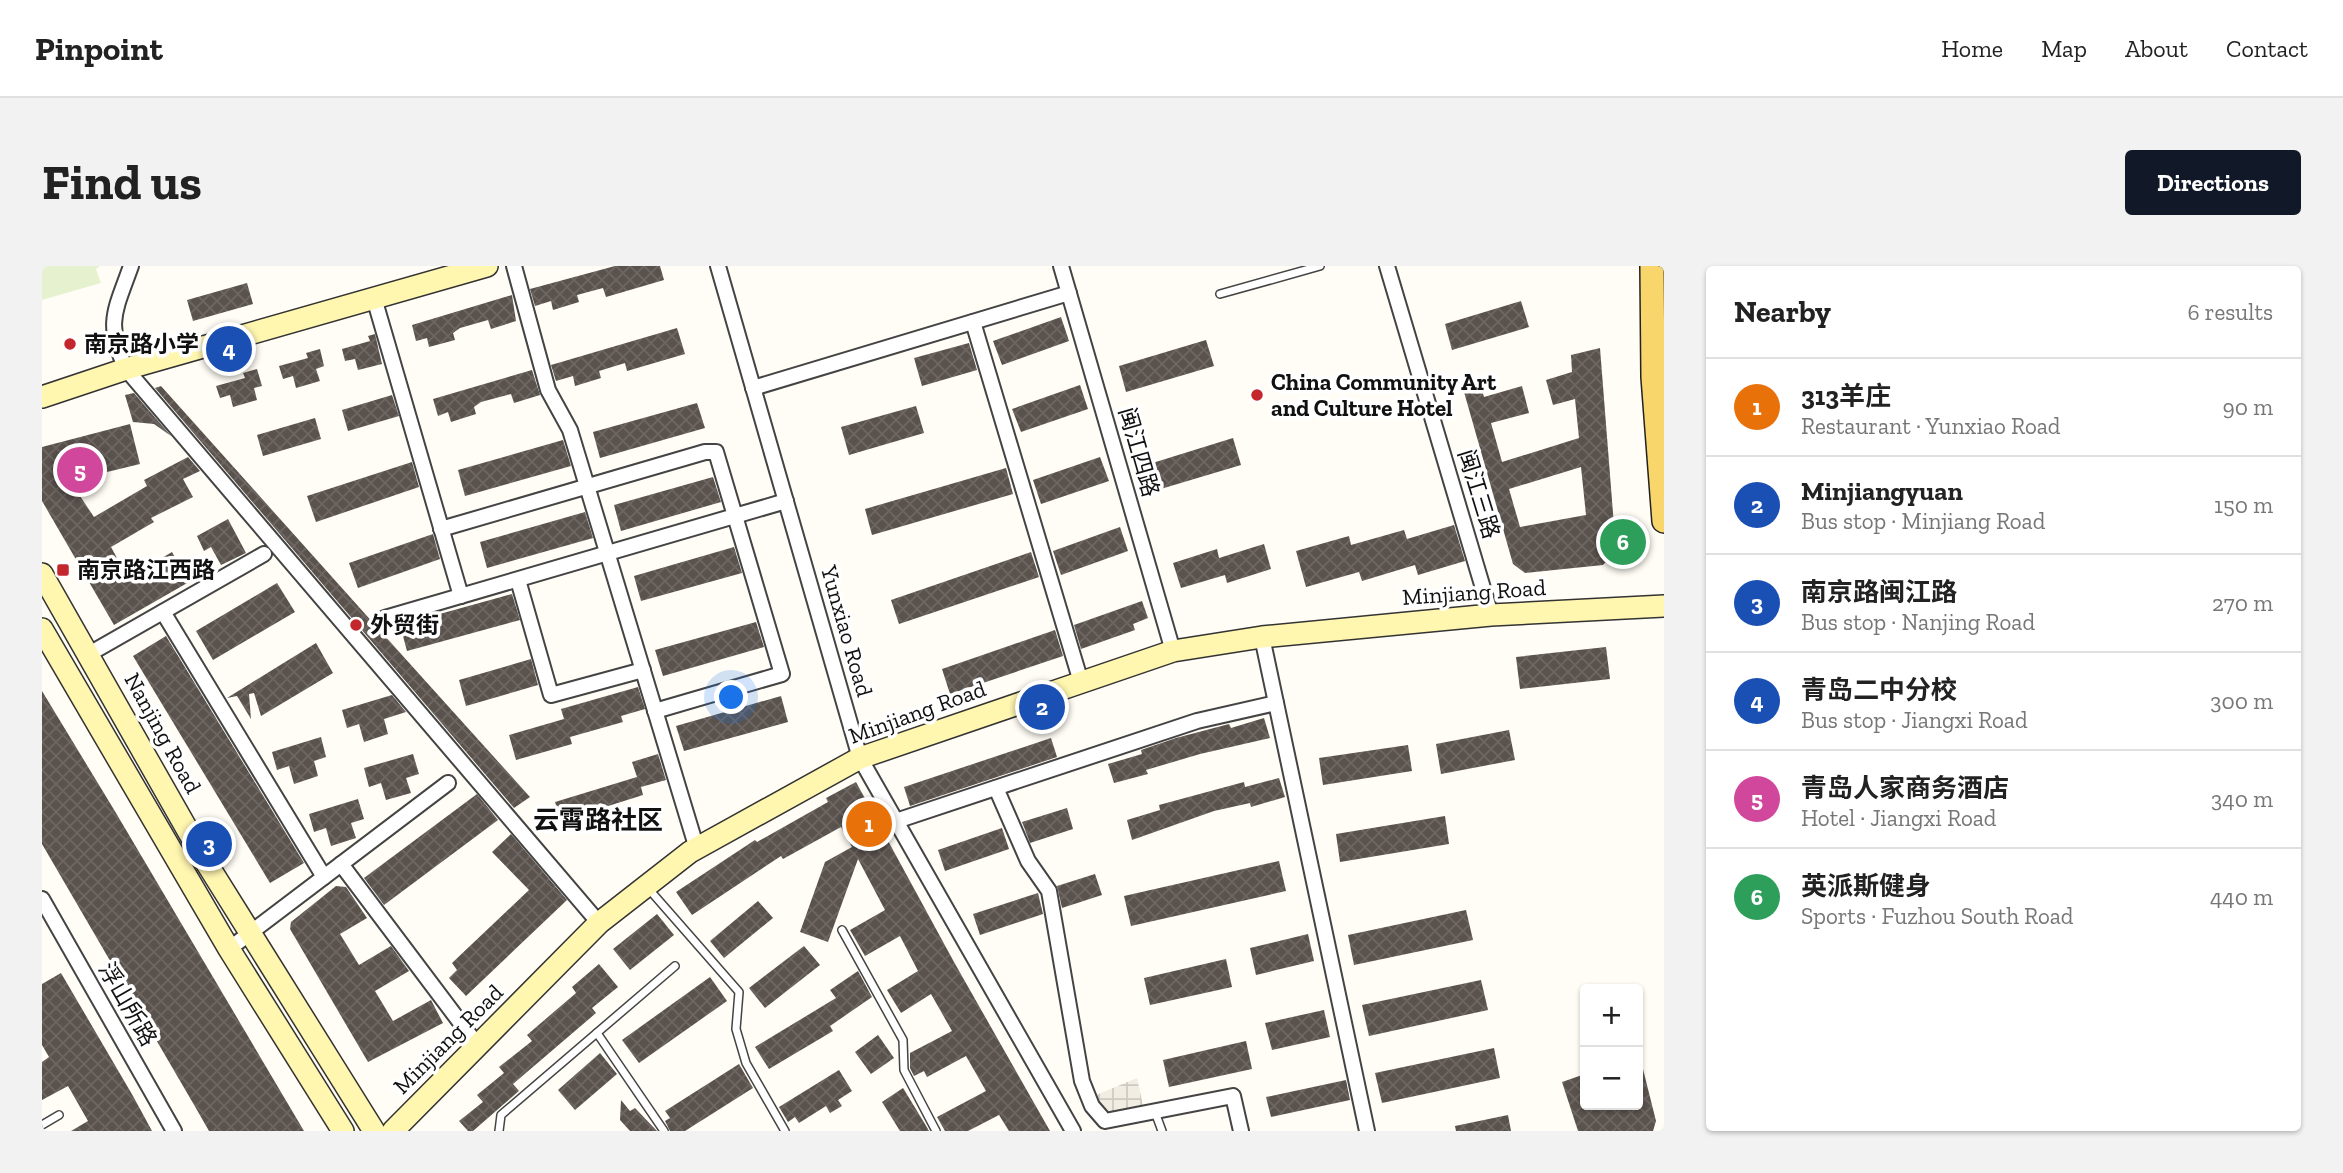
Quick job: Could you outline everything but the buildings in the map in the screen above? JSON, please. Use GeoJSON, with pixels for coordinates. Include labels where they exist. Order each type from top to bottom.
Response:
{"type":"FeatureCollection","features":[{"type":"Feature","properties":{"kind":"main road"},"geometry":{"type":"LineString","coordinates":[[42,397],[126,369],[486,266]]}},
{"type":"Feature","properties":{"kind":"main road"},"geometry":{"type":"LineString","coordinates":[[1652,266],[1653,377],[1664,521]]}},
{"type":"Feature","properties":{"kind":"main road","name":"Nanjing Road"},"geometry":{"type":"LineString","coordinates":[[42,574],[248,934],[374,1131]]}},
{"type":"Feature","properties":{"kind":"main road","name":"Minjiang Road"},"geometry":{"type":"LineString","coordinates":[[393,1131],[599,923],[696,849],[860,758],[1173,651],[1262,637],[1492,615],[1664,606]]}},
{"type":"Feature","properties":{"kind":"main road"},"geometry":{"type":"LineString","coordinates":[[42,629],[229,948],[343,1131]]}},
{"type":"Feature","properties":{"kind":"street"},"geometry":{"type":"LineString","coordinates":[[131,266],[112,320],[115,345],[126,369],[599,923]]}},
{"type":"Feature","properties":{"kind":"street"},"geometry":{"type":"LineString","coordinates":[[514,266],[548,390],[570,430],[696,849]]}},
{"type":"Feature","properties":{"kind":"street","name":"Yunxiao Road"},"geometry":{"type":"LineString","coordinates":[[718,266],[860,758],[1073,1131]]}},
{"type":"Feature","properties":{"kind":"street","name":"闽江四路"},"geometry":{"type":"LineString","coordinates":[[1062,266],[1173,651]]}},
{"type":"Feature","properties":{"kind":"street","name":"闽江三路"},"geometry":{"type":"LineString","coordinates":[[1387,266],[1492,615]]}},
{"type":"Feature","properties":{"kind":"street"},"geometry":{"type":"LineString","coordinates":[[753,388],[1069,293]]}},
{"type":"Feature","properties":{"kind":"street"},"geometry":{"type":"LineString","coordinates":[[374,298],[461,596]]}},
{"type":"Feature","properties":{"kind":"street"},"geometry":{"type":"LineString","coordinates":[[973,322],[1081,682]]}},
{"type":"Feature","properties":{"kind":"street"},"geometry":{"type":"LineString","coordinates":[[441,529],[705,452],[716,452],[782,674],[655,710]]}},
{"type":"Feature","properties":{"kind":"street"},"geometry":{"type":"LineString","coordinates":[[385,618],[786,501]]}},
{"type":"Feature","properties":{"kind":"street"},"geometry":{"type":"LineString","coordinates":[[89,654],[264,554]]}},
{"type":"Feature","properties":{"kind":"street"},"geometry":{"type":"LineString","coordinates":[[518,580],[551,695],[643,670]]}},
{"type":"Feature","properties":{"kind":"street"},"geometry":{"type":"LineString","coordinates":[[163,612],[324,877]]}},
{"type":"Feature","properties":{"kind":"street"},"geometry":{"type":"LineString","coordinates":[[1262,637],[1367,1131]]}},
{"type":"Feature","properties":{"kind":"street"},"geometry":{"type":"LineString","coordinates":[[896,821],[1197,721],[1276,703]]}},
{"type":"Feature","properties":{"kind":"street"},"geometry":{"type":"LineString","coordinates":[[229,948],[448,783]]}},
{"type":"Feature","properties":{"kind":"street"},"geometry":{"type":"LineString","coordinates":[[996,788],[1028,861],[1049,891],[1082,1081],[1092,1106],[1105,1121],[1233,1096],[1241,1131]]}},
{"type":"Feature","properties":{"kind":"street"},"geometry":{"type":"LineString","coordinates":[[341,864],[478,1045]]}},
{"type":"Feature","properties":{"kind":"street","name":"浮山所路"},"geometry":{"type":"LineString","coordinates":[[43,904],[174,1131]]}},
{"type":"Feature","properties":{"kind":"lane"},"geometry":{"type":"LineString","coordinates":[[1220,293],[1320,266]]}},
{"type":"Feature","properties":{"kind":"lane"},"geometry":{"type":"LineString","coordinates":[[647,886],[738,992],[736,1028],[746,1063],[785,1131]]}},
{"type":"Feature","properties":{"kind":"lane"},"geometry":{"type":"LineString","coordinates":[[842,930],[903,1040],[904,1070],[936,1131]]}},
{"type":"Feature","properties":{"kind":"lane"},"geometry":{"type":"LineString","coordinates":[[499,1131],[501,1115],[675,966]]}},
{"type":"Feature","properties":{"kind":"lane"},"geometry":{"type":"LineString","coordinates":[[597,1033],[664,1131]]}},
{"type":"Feature","properties":{"kind":"lane"},"geometry":{"type":"LineString","coordinates":[[1155,1112],[1162,1131]]}},
{"type":"Feature","properties":{"kind":"lane"},"geometry":{"type":"LineString","coordinates":[[42,1125],[59,1115]]}},
{"type":"Feature","properties":{"kind":"green space"},"geometry":{"type":"Polygon","coordinates":[[[42,266],[100,266],[96,269],[101,283],[42,300],[42,266]]]}},
{"type":"Feature","properties":{"kind":"shaded area"},"geometry":{"type":"Polygon","coordinates":[[[1137,1078],[1145,1114],[1105,1121],[1089,1098],[1137,1078]]]}},
{"type":"Feature","properties":{"kind":"place","name":"南京路小学"},"geometry":{"type":"Point","coordinates":[70,344]}},
{"type":"Feature","properties":{"kind":"place","name":"青岛二中分校"},"geometry":{"type":"Point","coordinates":[229,349]}},
{"type":"Feature","properties":{"kind":"place","name":"China Community Art and Culture Hotel"},"geometry":{"type":"Point","coordinates":[1257,395]}},
{"type":"Feature","properties":{"kind":"place","name":"青岛人家商务酒店"},"geometry":{"type":"Point","coordinates":[80,470]}},
{"type":"Feature","properties":{"kind":"place","name":"英派斯健身"},"geometry":{"type":"Point","coordinates":[1623,542]}},
{"type":"Feature","properties":{"kind":"place","name":"南京路江西路"},"geometry":{"type":"Point","coordinates":[63,570]}},
{"type":"Feature","properties":{"kind":"place","name":"外贸街"},"geometry":{"type":"Point","coordinates":[356,625]}},
{"type":"Feature","properties":{"kind":"place","name":"Minjiangyuan"},"geometry":{"type":"Point","coordinates":[1042,707]}},
{"type":"Feature","properties":{"kind":"place","name":"313羊庄"},"geometry":{"type":"Point","coordinates":[869,824]}},
{"type":"Feature","properties":{"kind":"place","name":"南京路闽江路"},"geometry":{"type":"Point","coordinates":[209,844]}},
{"type":"Feature","properties":{"kind":"district","name":"云霄路社区"},"geometry":{"type":"Point","coordinates":[598,820]}}]}
